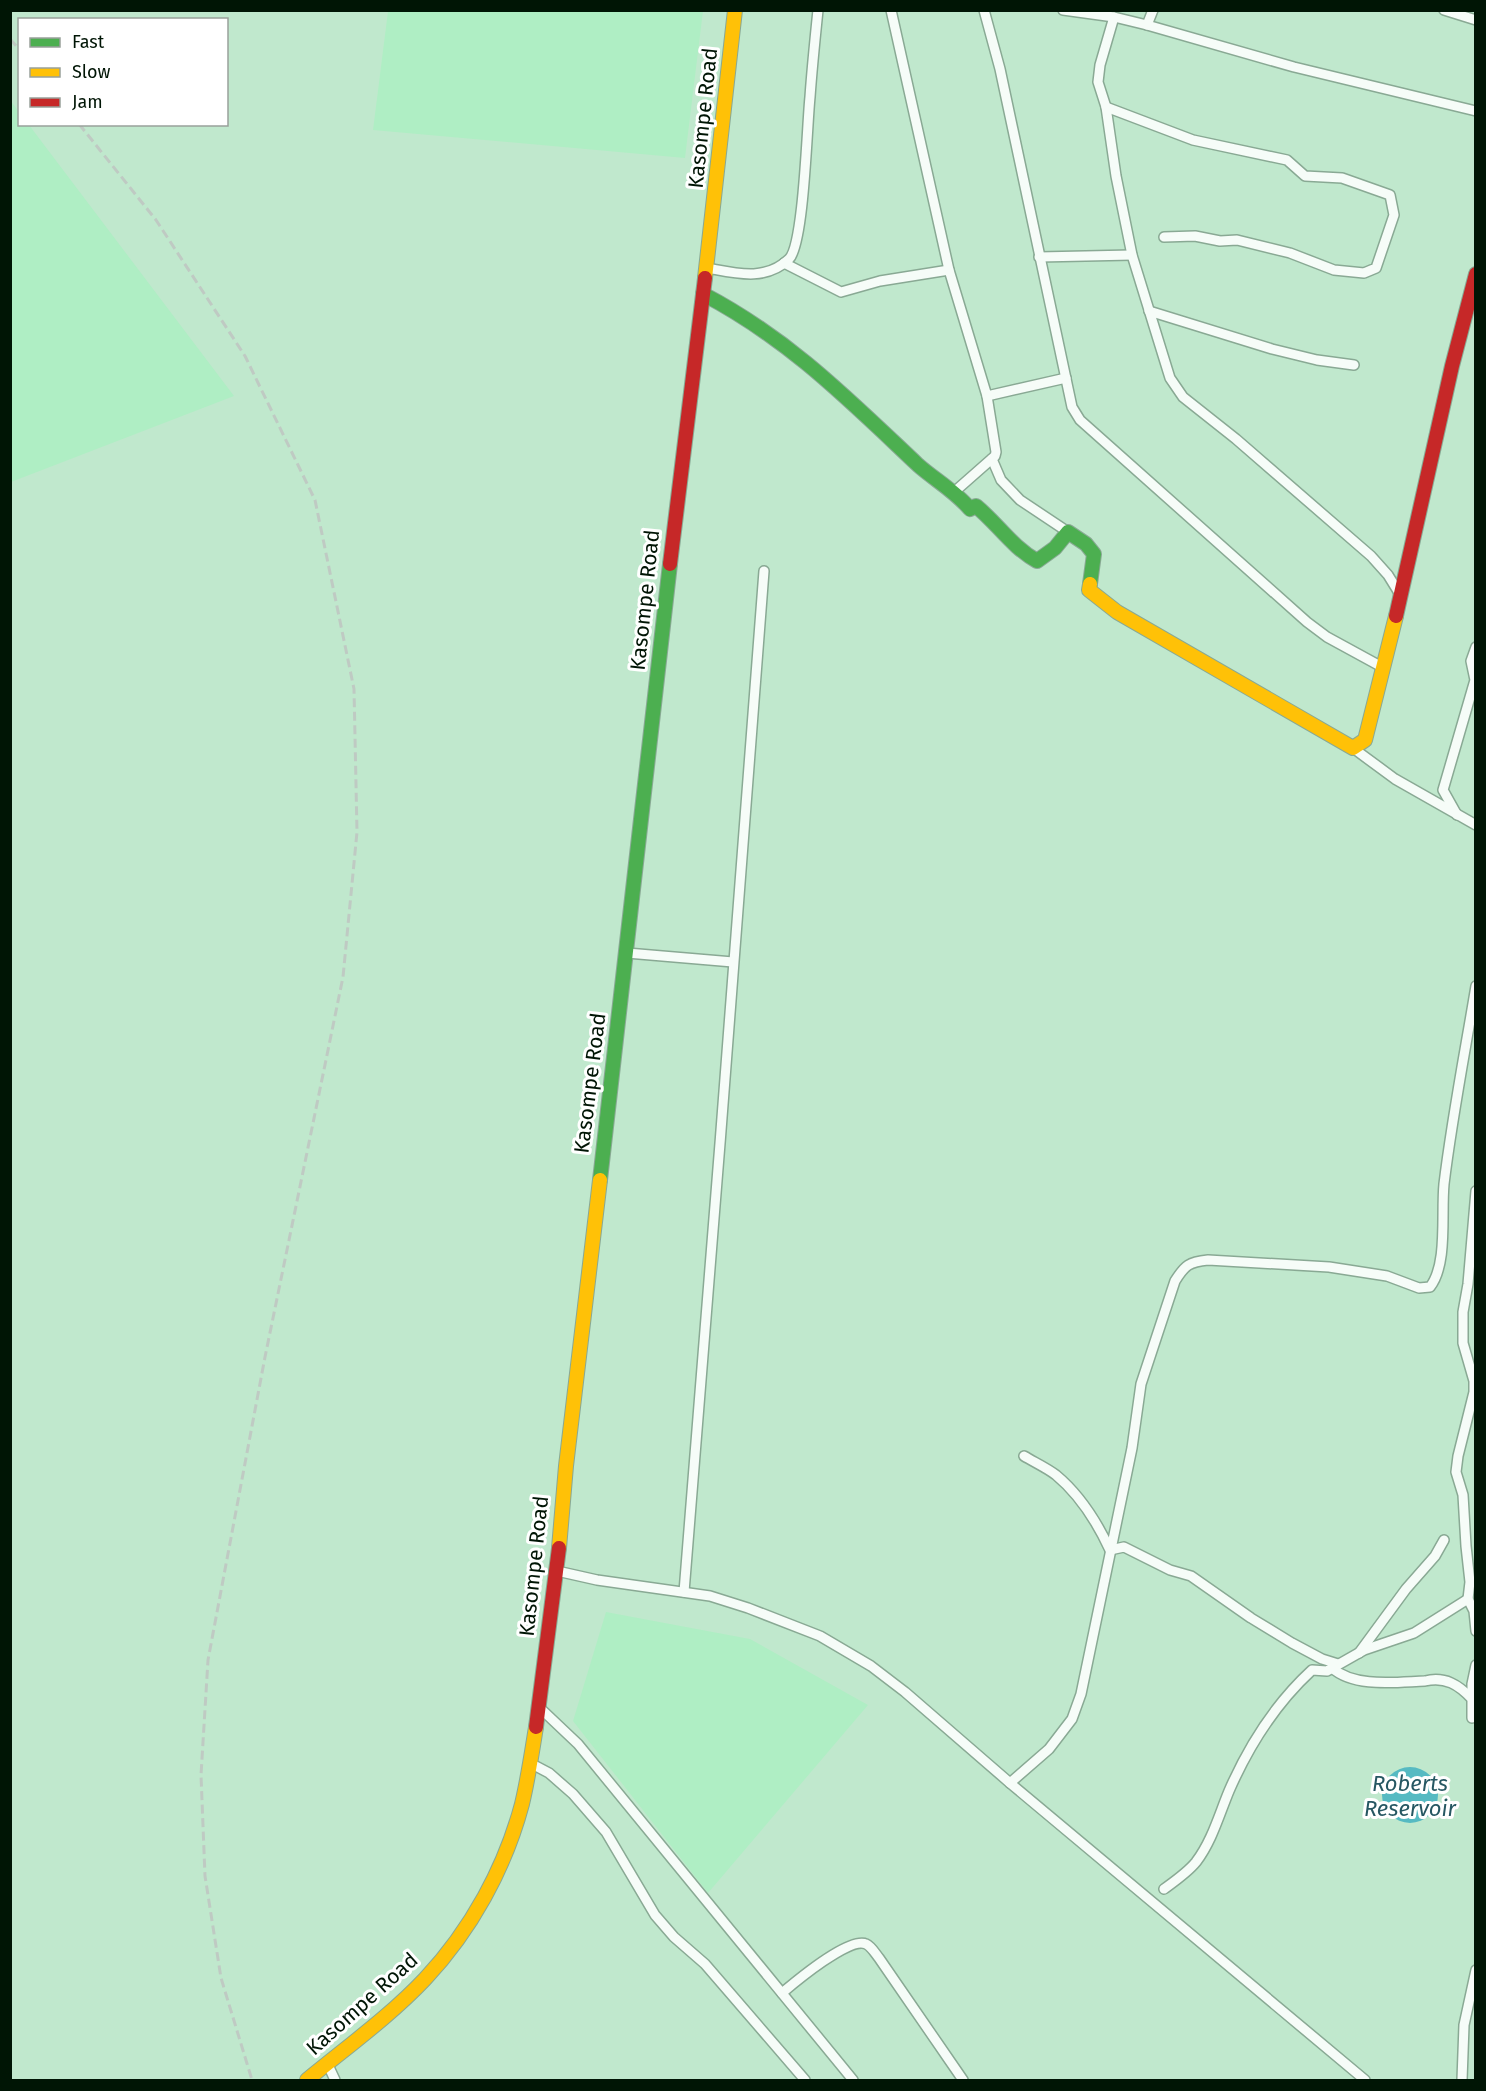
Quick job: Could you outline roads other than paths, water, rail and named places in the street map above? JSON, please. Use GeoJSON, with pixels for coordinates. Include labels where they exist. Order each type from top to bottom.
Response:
{"type":"FeatureCollection","features":[{"type":"Feature","properties":{"kind":"street","name":"Kasompe Road"},"geometry":{"type":"LineString","coordinates":[[307,2080],[328,2065],[425,1978],[462,1932],[480,1905],[508,1846],[522,1803],[540,1708],[547,1632],[557,1571],[566,1466],[627,953],[670,564],[707,268],[735,10]]}},
{"type":"Feature","properties":{"kind":"street"},"geometry":{"type":"LineString","coordinates":[[707,268],[744,275],[761,275],[784,263],[790,258],[794,249],[801,210],[818,10]]}},
{"type":"Feature","properties":{"kind":"street"},"geometry":{"type":"LineString","coordinates":[[891,10],[950,270],[987,396],[996,452],[992,459],[953,493]]}},
{"type":"Feature","properties":{"kind":"street"},"geometry":{"type":"LineString","coordinates":[[984,10],[1000,69],[1072,406],[1080,420],[1307,622],[1327,637],[1382,667]]}},
{"type":"Feature","properties":{"kind":"street"},"geometry":{"type":"LineString","coordinates":[[1063,10],[1147,25],[1294,67],[1476,111]]}},
{"type":"Feature","properties":{"kind":"street"},"geometry":{"type":"LineString","coordinates":[[1147,25],[1153,10]]}},
{"type":"Feature","properties":{"kind":"street"},"geometry":{"type":"LineString","coordinates":[[1444,10],[1476,20]]}},
{"type":"Feature","properties":{"kind":"street"},"geometry":{"type":"LineString","coordinates":[[1114,18],[1100,65],[1098,81],[1106,107],[1116,176],[1132,255],[1170,378],[1183,397],[1236,439],[1371,556],[1388,575],[1401,596]]}},
{"type":"Feature","properties":{"kind":"street"},"geometry":{"type":"LineString","coordinates":[[1106,107],[1193,140],[1287,160],[1305,176],[1342,178],[1369,186],[1390,195],[1394,215],[1376,268],[1364,273],[1334,270],[1290,253],[1238,240],[1195,236],[1164,237]]}},
{"type":"Feature","properties":{"kind":"street"},"geometry":{"type":"LineString","coordinates":[[1039,257],[1132,255]]}},
{"type":"Feature","properties":{"kind":"street"},"geometry":{"type":"LineString","coordinates":[[784,263],[841,292],[880,281],[950,270]]}},
{"type":"Feature","properties":{"kind":"street"},"geometry":{"type":"LineString","coordinates":[[1353,748],[1365,740],[1476,274]]}},
{"type":"Feature","properties":{"kind":"street"},"geometry":{"type":"LineString","coordinates":[[703,294],[766,331],[835,387],[920,466],[961,498],[970,509],[976,506],[988,515],[1003,535],[1020,551],[1037,561],[1055,548],[1068,532]]}},
{"type":"Feature","properties":{"kind":"street"},"geometry":{"type":"LineString","coordinates":[[1149,311],[1272,349],[1317,360],[1354,365]]}},
{"type":"Feature","properties":{"kind":"street"},"geometry":{"type":"LineString","coordinates":[[987,396],[1066,378]]}},
{"type":"Feature","properties":{"kind":"street"},"geometry":{"type":"LineString","coordinates":[[992,459],[1001,480],[1020,500],[1086,544],[1094,554],[1089,590],[1117,612],[1198,661],[1353,748],[1395,779],[1476,825]]}},
{"type":"Feature","properties":{"kind":"street"},"geometry":{"type":"LineString","coordinates":[[684,1592],[725,1093],[764,571]]}},
{"type":"Feature","properties":{"kind":"street"},"geometry":{"type":"LineString","coordinates":[[1457,815],[1443,790],[1475,680],[1471,661],[1476,647]]}},
{"type":"Feature","properties":{"kind":"street"},"geometry":{"type":"LineString","coordinates":[[627,953],[733,962]]}},
{"type":"Feature","properties":{"kind":"street"},"geometry":{"type":"LineString","coordinates":[[1010,1783],[1049,1749],[1072,1719],[1081,1694],[1132,1448],[1141,1384],[1175,1281],[1186,1266],[1192,1262],[1208,1260],[1329,1268],[1387,1276],[1419,1288],[1430,1287],[1436,1278],[1440,1261],[1444,1185],[1476,986]]}},
{"type":"Feature","properties":{"kind":"street"},"geometry":{"type":"LineString","coordinates":[[1476,1191],[1468,1284],[1463,1312],[1463,1343],[1474,1381],[1474,1392],[1456,1472],[1464,1506],[1470,1582],[1468,1599],[1474,1611],[1476,1630]]}},
{"type":"Feature","properties":{"kind":"street"},"geometry":{"type":"LineString","coordinates":[[1024,1456],[1056,1475],[1085,1505],[1100,1528],[1110,1550]]}},
{"type":"Feature","properties":{"kind":"street"},"geometry":{"type":"LineString","coordinates":[[1359,1653],[1406,1589],[1435,1556],[1444,1540]]}},
{"type":"Feature","properties":{"kind":"street"},"geometry":{"type":"LineString","coordinates":[[1110,1550],[1124,1547],[1170,1570],[1191,1576],[1251,1618],[1335,1666],[1341,1675],[1362,1681],[1435,1679],[1451,1681],[1472,1699]]}},
{"type":"Feature","properties":{"kind":"street"},"geometry":{"type":"LineString","coordinates":[[557,1571],[597,1580],[710,1596],[820,1636],[871,1666],[905,1692],[1010,1783],[1365,2080]]}},
{"type":"Feature","properties":{"kind":"street"},"geometry":{"type":"LineString","coordinates":[[1164,1889],[1195,1864],[1219,1820],[1230,1789],[1251,1746],[1275,1710],[1312,1670],[1327,1671],[1359,1653],[1414,1633],[1468,1599]]}},
{"type":"Feature","properties":{"kind":"street"},"geometry":{"type":"LineString","coordinates":[[1472,1718],[1472,1684],[1476,1665]]}},
{"type":"Feature","properties":{"kind":"street"},"geometry":{"type":"LineString","coordinates":[[540,1708],[578,1744],[853,2080]]}},
{"type":"Feature","properties":{"kind":"street"},"geometry":{"type":"LineString","coordinates":[[530,1763],[549,1773],[573,1794],[606,1832],[655,1915],[674,1937],[705,1964],[805,2080]]}},
{"type":"Feature","properties":{"kind":"street"},"geometry":{"type":"LineString","coordinates":[[782,1993],[827,1957],[860,1942],[867,1944],[963,2080]]}},
{"type":"Feature","properties":{"kind":"street"},"geometry":{"type":"LineString","coordinates":[[1462,2080],[1464,2025],[1476,1970]]}},
{"type":"Feature","properties":{"kind":"street"},"geometry":{"type":"LineString","coordinates":[[328,2065],[335,2080]]}},
{"type":"Feature","properties":{"kind":"water","name":"Roberts Reservoir"},"geometry":{"type":"Polygon","coordinates":[[[1404,1767],[1416,1767],[1426,1771],[1434,1779],[1438,1795],[1434,1811],[1426,1819],[1416,1823],[1404,1823],[1394,1819],[1386,1811],[1382,1801],[1382,1789],[1386,1779],[1394,1771],[1404,1767]]]}},
{"type":"Feature","properties":{"kind":"railway"},"geometry":{"type":"LineString","coordinates":[[10,39],[18,48]]}},
{"type":"Feature","properties":{"kind":"railway"},"geometry":{"type":"LineString","coordinates":[[81,126],[156,220],[245,356],[315,500],[354,689],[357,832],[343,977],[265,1357],[208,1660],[201,1775],[205,1876],[221,1978],[252,2080]]}}]}
